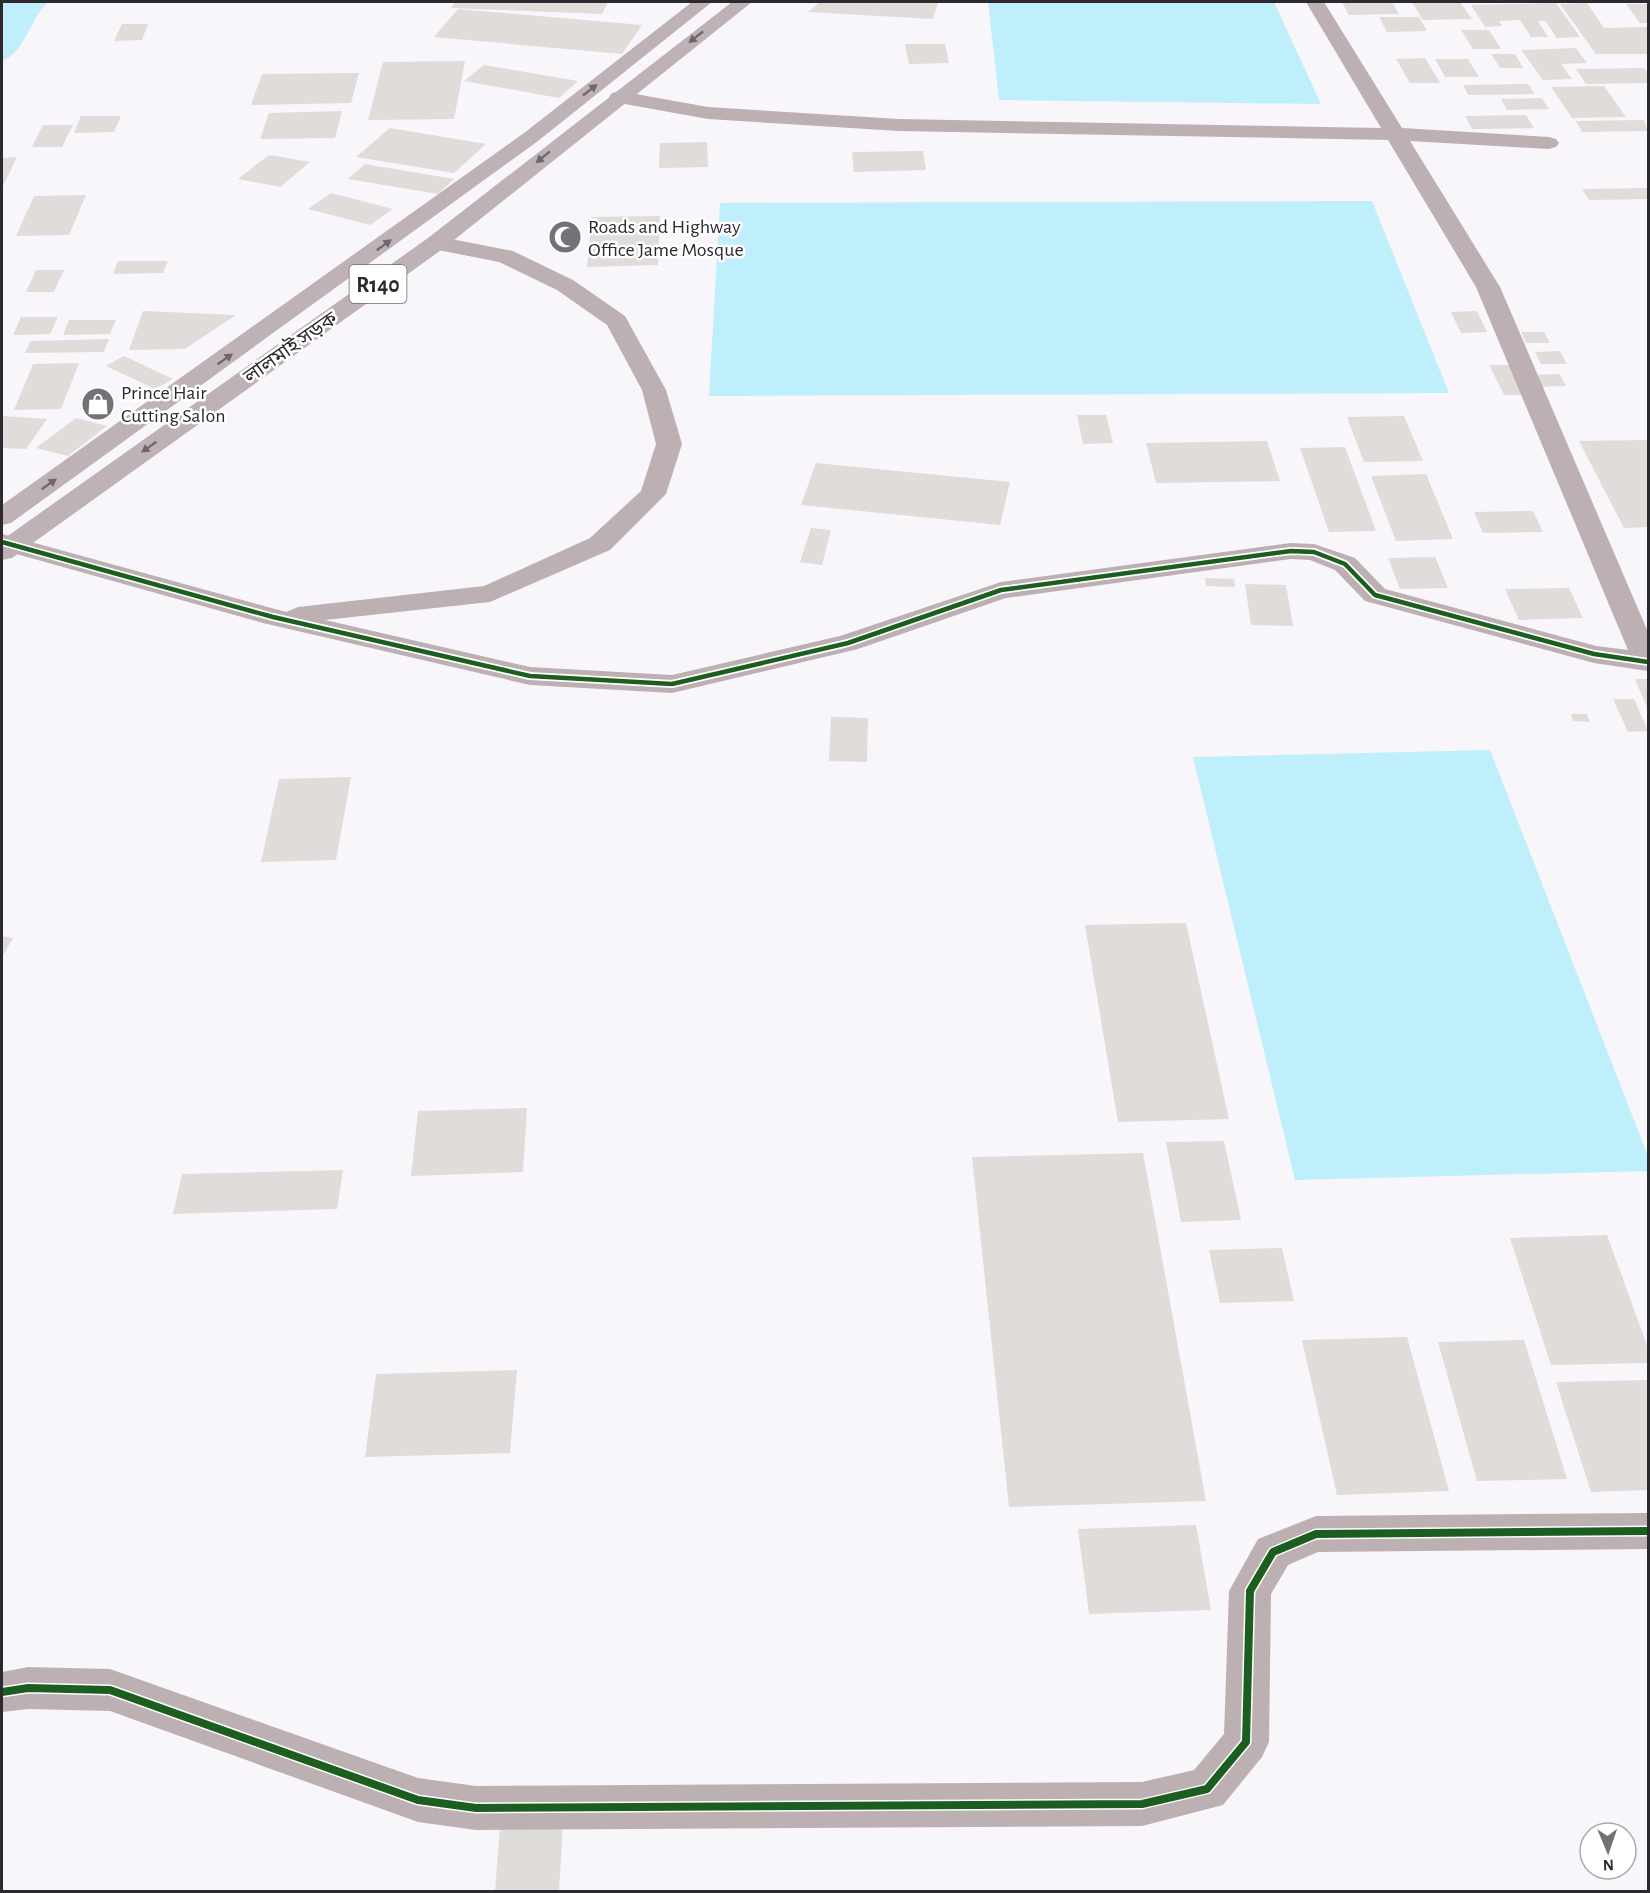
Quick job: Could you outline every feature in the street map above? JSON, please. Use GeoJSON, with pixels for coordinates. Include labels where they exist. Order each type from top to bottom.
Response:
{"type":"FeatureCollection","features":[{"type":"Feature","properties":{"kind":"main road","name":"লালমাই সড়ক"},"geometry":{"type":"LineString","coordinates":[[2,518],[531,137],[703,2]]}},
{"type":"Feature","properties":{"kind":"main road","name":"লালমাই সড়ক"},"geometry":{"type":"LineString","coordinates":[[5,546],[436,243],[619,97],[743,2]]}},
{"type":"Feature","properties":{"kind":"street"},"geometry":{"type":"LineString","coordinates":[[1315,2],[1488,287],[1648,662]]}},
{"type":"Feature","properties":{"kind":"street"},"geometry":{"type":"LineString","coordinates":[[619,97],[708,113],[899,125],[1395,134],[1549,143]]}},
{"type":"Feature","properties":{"kind":"street"},"geometry":{"type":"LineString","coordinates":[[273,617],[490,594],[600,544],[653,494],[669,444],[654,390],[617,321],[565,285],[505,256],[436,243]]}},
{"type":"Feature","properties":{"kind":"street"},"geometry":{"type":"LineString","coordinates":[[5,546],[273,617],[530,676],[672,684],[848,643],[1001,590],[1291,551],[1314,552],[1345,564],[1375,595],[1594,654],[1648,662]]}},
{"type":"Feature","properties":{"kind":"street"},"geometry":{"type":"LineString","coordinates":[[2,1692],[28,1688],[110,1690],[418,1800],[477,1808],[1142,1804],[1207,1789],[1246,1742],[1250,1591],[1273,1552],[1316,1534],[1648,1531]]}},
{"type":"Feature","properties":{"kind":"water"},"geometry":{"type":"Polygon","coordinates":[[[2,2],[48,2],[16,51],[2,61],[2,2]]]}},
{"type":"Feature","properties":{"kind":"water"},"geometry":{"type":"Polygon","coordinates":[[[988,2],[1274,2],[1321,104],[999,100],[988,2]]]}},
{"type":"Feature","properties":{"kind":"water"},"geometry":{"type":"Polygon","coordinates":[[[1372,201],[1449,393],[709,396],[720,203],[1372,201]]]}},
{"type":"Feature","properties":{"kind":"water"},"geometry":{"type":"Polygon","coordinates":[[[1490,750],[1648,1156],[1648,1171],[1295,1180],[1193,757],[1490,750]]]}},
{"type":"Feature","properties":{"kind":"building"},"geometry":{"type":"Polygon","coordinates":[[[455,2],[608,2],[602,14],[451,8],[455,2]]]}},
{"type":"Feature","properties":{"kind":"building"},"geometry":{"type":"Polygon","coordinates":[[[820,2],[938,2],[933,19],[808,12],[820,2]]]}},
{"type":"Feature","properties":{"kind":"building"},"geometry":{"type":"Polygon","coordinates":[[[1342,2],[1392,2],[1399,14],[1349,15],[1342,2]]]}},
{"type":"Feature","properties":{"kind":"building"},"geometry":{"type":"Polygon","coordinates":[[[1412,2],[1460,2],[1472,19],[1423,20],[1412,2]]]}},
{"type":"Feature","properties":{"kind":"building"},"geometry":{"type":"Polygon","coordinates":[[[1556,3],[1580,37],[1557,38],[1545,21],[1538,21],[1548,37],[1531,37],[1520,20],[1499,21],[1502,26],[1485,27],[1471,5],[1556,3]]]}},
{"type":"Feature","properties":{"kind":"building"},"geometry":{"type":"Polygon","coordinates":[[[1587,3],[1604,28],[1648,27],[1648,54],[1596,54],[1560,4],[1587,3]]]}},
{"type":"Feature","properties":{"kind":"building"},"geometry":{"type":"Polygon","coordinates":[[[1626,4],[1648,4],[1648,23],[1640,23],[1626,4]]]}},
{"type":"Feature","properties":{"kind":"building"},"geometry":{"type":"Polygon","coordinates":[[[458,9],[642,25],[622,54],[434,37],[458,9]]]}},
{"type":"Feature","properties":{"kind":"building"},"geometry":{"type":"Polygon","coordinates":[[[1379,17],[1419,17],[1427,31],[1387,32],[1379,17]]]}},
{"type":"Feature","properties":{"kind":"building"},"geometry":{"type":"Polygon","coordinates":[[[122,24],[148,24],[142,40],[114,41],[122,24]]]}},
{"type":"Feature","properties":{"kind":"building"},"geometry":{"type":"Polygon","coordinates":[[[1461,30],[1489,30],[1501,49],[1473,49],[1461,30]]]}},
{"type":"Feature","properties":{"kind":"building"},"geometry":{"type":"Polygon","coordinates":[[[905,44],[945,44],[949,63],[909,64],[905,44]]]}},
{"type":"Feature","properties":{"kind":"building"},"geometry":{"type":"Polygon","coordinates":[[[1576,48],[1587,63],[1561,64],[1572,79],[1543,80],[1521,50],[1576,48]]]}},
{"type":"Feature","properties":{"kind":"building"},"geometry":{"type":"Polygon","coordinates":[[[1491,54],[1515,54],[1523,68],[1500,68],[1491,54]]]}},
{"type":"Feature","properties":{"kind":"building"},"geometry":{"type":"Polygon","coordinates":[[[1425,58],[1440,83],[1410,83],[1396,59],[1425,58]]]}},
{"type":"Feature","properties":{"kind":"building"},"geometry":{"type":"Polygon","coordinates":[[[1435,59],[1468,59],[1479,77],[1445,77],[1435,59]]]}},
{"type":"Feature","properties":{"kind":"building"},"geometry":{"type":"Polygon","coordinates":[[[465,61],[454,119],[368,120],[383,62],[465,61]]]}},
{"type":"Feature","properties":{"kind":"building"},"geometry":{"type":"Polygon","coordinates":[[[484,65],[578,81],[559,98],[464,81],[484,65]]]}},
{"type":"Feature","properties":{"kind":"building"},"geometry":{"type":"Polygon","coordinates":[[[1644,68],[1648,73],[1648,83],[1586,84],[1576,69],[1644,68]]]}},
{"type":"Feature","properties":{"kind":"building"},"geometry":{"type":"Polygon","coordinates":[[[359,73],[351,103],[251,105],[262,74],[359,73]]]}},
{"type":"Feature","properties":{"kind":"building"},"geometry":{"type":"Polygon","coordinates":[[[1528,84],[1535,94],[1468,95],[1463,85],[1528,84]]]}},
{"type":"Feature","properties":{"kind":"building"},"geometry":{"type":"Polygon","coordinates":[[[1604,86],[1626,117],[1572,118],[1551,87],[1604,86]]]}},
{"type":"Feature","properties":{"kind":"building"},"geometry":{"type":"Polygon","coordinates":[[[1542,98],[1549,109],[1507,110],[1501,99],[1542,98]]]}},
{"type":"Feature","properties":{"kind":"building"},"geometry":{"type":"Polygon","coordinates":[[[342,111],[335,138],[260,139],[269,113],[342,111]]]}},
{"type":"Feature","properties":{"kind":"building"},"geometry":{"type":"Polygon","coordinates":[[[1526,115],[1534,128],[1472,129],[1465,116],[1526,115]]]}},
{"type":"Feature","properties":{"kind":"building"},"geometry":{"type":"Polygon","coordinates":[[[81,116],[121,116],[114,132],[74,133],[81,116]]]}},
{"type":"Feature","properties":{"kind":"building"},"geometry":{"type":"Polygon","coordinates":[[[1644,120],[1648,131],[1582,132],[1576,121],[1644,120]]]}},
{"type":"Feature","properties":{"kind":"building"},"geometry":{"type":"Polygon","coordinates":[[[43,125],[73,125],[62,147],[32,147],[43,125]]]}},
{"type":"Feature","properties":{"kind":"building"},"geometry":{"type":"Polygon","coordinates":[[[390,128],[486,144],[454,173],[356,157],[390,128]]]}},
{"type":"Feature","properties":{"kind":"building"},"geometry":{"type":"Polygon","coordinates":[[[707,142],[708,167],[659,168],[660,143],[707,142]]]}},
{"type":"Feature","properties":{"kind":"building"},"geometry":{"type":"Polygon","coordinates":[[[923,151],[926,170],[854,172],[852,152],[923,151]]]}},
{"type":"Feature","properties":{"kind":"building"},"geometry":{"type":"Polygon","coordinates":[[[269,155],[310,162],[280,187],[238,179],[269,155]]]}},
{"type":"Feature","properties":{"kind":"building"},"geometry":{"type":"Polygon","coordinates":[[[17,157],[2,188],[2,158],[17,157]]]}},
{"type":"Feature","properties":{"kind":"building"},"geometry":{"type":"Polygon","coordinates":[[[365,164],[454,179],[438,194],[348,179],[365,164]]]}},
{"type":"Feature","properties":{"kind":"building"},"geometry":{"type":"Polygon","coordinates":[[[1648,188],[1648,199],[1589,200],[1582,189],[1648,188]]]}},
{"type":"Feature","properties":{"kind":"building"},"geometry":{"type":"Polygon","coordinates":[[[331,193],[393,209],[370,225],[308,209],[331,193]]]}},
{"type":"Feature","properties":{"kind":"building"},"geometry":{"type":"Polygon","coordinates":[[[86,195],[69,235],[16,236],[34,196],[86,195]]]}},
{"type":"Feature","properties":{"kind":"building"},"geometry":{"type":"Polygon","coordinates":[[[660,216],[658,265],[587,267],[592,217],[660,216]]]}},
{"type":"Feature","properties":{"kind":"building"},"geometry":{"type":"Polygon","coordinates":[[[118,261],[168,261],[163,273],[113,274],[118,261]]]}},
{"type":"Feature","properties":{"kind":"building"},"geometry":{"type":"Polygon","coordinates":[[[36,270],[64,270],[54,292],[26,292],[36,270]]]}},
{"type":"Feature","properties":{"kind":"building"},"geometry":{"type":"Polygon","coordinates":[[[143,311],[236,315],[185,349],[129,350],[143,311]]]}},
{"type":"Feature","properties":{"kind":"building"},"geometry":{"type":"Polygon","coordinates":[[[1477,311],[1487,332],[1461,333],[1451,312],[1477,311]]]}},
{"type":"Feature","properties":{"kind":"building"},"geometry":{"type":"Polygon","coordinates":[[[21,317],[58,317],[50,334],[13,335],[21,317]]]}},
{"type":"Feature","properties":{"kind":"building"},"geometry":{"type":"Polygon","coordinates":[[[69,320],[116,320],[110,334],[63,335],[69,320]]]}},
{"type":"Feature","properties":{"kind":"building"},"geometry":{"type":"Polygon","coordinates":[[[1521,332],[1544,332],[1550,343],[1526,343],[1521,332]]]}},
{"type":"Feature","properties":{"kind":"building"},"geometry":{"type":"Polygon","coordinates":[[[109,339],[104,352],[25,353],[31,341],[109,339]]]}},
{"type":"Feature","properties":{"kind":"building"},"geometry":{"type":"Polygon","coordinates":[[[1560,351],[1567,364],[1541,364],[1535,352],[1560,351]]]}},
{"type":"Feature","properties":{"kind":"building"},"geometry":{"type":"Polygon","coordinates":[[[124,356],[173,379],[155,389],[106,366],[124,356]]]}},
{"type":"Feature","properties":{"kind":"building"},"geometry":{"type":"Polygon","coordinates":[[[79,363],[61,409],[14,410],[33,364],[79,363]]]}},
{"type":"Feature","properties":{"kind":"building"},"geometry":{"type":"Polygon","coordinates":[[[1489,365],[1511,365],[1526,395],[1504,395],[1489,365]]]}},
{"type":"Feature","properties":{"kind":"building"},"geometry":{"type":"Polygon","coordinates":[[[1560,374],[1566,386],[1535,387],[1529,375],[1560,374]]]}},
{"type":"Feature","properties":{"kind":"building"},"geometry":{"type":"Polygon","coordinates":[[[1077,415],[1106,415],[1113,443],[1083,444],[1077,415]]]}},
{"type":"Feature","properties":{"kind":"building"},"geometry":{"type":"Polygon","coordinates":[[[2,416],[47,419],[26,449],[2,448],[2,416]]]}},
{"type":"Feature","properties":{"kind":"building"},"geometry":{"type":"Polygon","coordinates":[[[1404,416],[1423,461],[1364,462],[1347,417],[1404,416]]]}},
{"type":"Feature","properties":{"kind":"building"},"geometry":{"type":"Polygon","coordinates":[[[76,418],[107,426],[68,456],[36,448],[76,418]]]}},
{"type":"Feature","properties":{"kind":"building"},"geometry":{"type":"Polygon","coordinates":[[[1648,440],[1648,527],[1624,528],[1579,441],[1648,440]]]}},
{"type":"Feature","properties":{"kind":"building"},"geometry":{"type":"Polygon","coordinates":[[[1267,441],[1280,481],[1156,483],[1146,443],[1267,441]]]}},
{"type":"Feature","properties":{"kind":"building"},"geometry":{"type":"Polygon","coordinates":[[[1345,447],[1376,531],[1329,532],[1300,448],[1345,447]]]}},
{"type":"Feature","properties":{"kind":"building"},"geometry":{"type":"Polygon","coordinates":[[[816,463],[1010,482],[1000,525],[801,505],[816,463]]]}},
{"type":"Feature","properties":{"kind":"building"},"geometry":{"type":"Polygon","coordinates":[[[1426,474],[1453,539],[1396,541],[1371,476],[1426,474]]]}},
{"type":"Feature","properties":{"kind":"building"},"geometry":{"type":"Polygon","coordinates":[[[1533,511],[1543,532],[1483,533],[1474,512],[1533,511]]]}},
{"type":"Feature","properties":{"kind":"building"},"geometry":{"type":"Polygon","coordinates":[[[811,528],[831,530],[822,565],[800,562],[811,528]]]}},
{"type":"Feature","properties":{"kind":"building"},"geometry":{"type":"Polygon","coordinates":[[[1435,557],[1448,588],[1400,589],[1388,558],[1435,557]]]}},
{"type":"Feature","properties":{"kind":"building"},"geometry":{"type":"Polygon","coordinates":[[[1205,578],[1234,579],[1235,587],[1206,586],[1205,578]]]}},
{"type":"Feature","properties":{"kind":"building"},"geometry":{"type":"Polygon","coordinates":[[[1245,584],[1286,585],[1293,626],[1251,625],[1245,584]]]}},
{"type":"Feature","properties":{"kind":"building"},"geometry":{"type":"Polygon","coordinates":[[[1569,588],[1583,618],[1519,620],[1505,589],[1569,588]]]}},
{"type":"Feature","properties":{"kind":"building"},"geometry":{"type":"Polygon","coordinates":[[[1635,679],[1648,679],[1648,710],[1635,679]]]}},
{"type":"Feature","properties":{"kind":"building"},"geometry":{"type":"Polygon","coordinates":[[[1613,699],[1634,699],[1648,731],[1628,732],[1613,699]]]}},
{"type":"Feature","properties":{"kind":"building"},"geometry":{"type":"Polygon","coordinates":[[[1571,714],[1587,714],[1590,722],[1573,721],[1571,714]]]}},
{"type":"Feature","properties":{"kind":"building"},"geometry":{"type":"Polygon","coordinates":[[[831,717],[868,718],[867,762],[829,761],[831,717]]]}},
{"type":"Feature","properties":{"kind":"building"},"geometry":{"type":"Polygon","coordinates":[[[351,777],[336,860],[261,862],[279,779],[351,777]]]}},
{"type":"Feature","properties":{"kind":"building"},"geometry":{"type":"Polygon","coordinates":[[[1186,923],[1229,1119],[1118,1122],[1085,925],[1186,923]]]}},
{"type":"Feature","properties":{"kind":"building"},"geometry":{"type":"Polygon","coordinates":[[[2,936],[13,938],[2,957],[2,936]]]}},
{"type":"Feature","properties":{"kind":"building"},"geometry":{"type":"Polygon","coordinates":[[[527,1108],[523,1172],[411,1176],[418,1111],[527,1108]]]}},
{"type":"Feature","properties":{"kind":"building"},"geometry":{"type":"Polygon","coordinates":[[[1224,1141],[1241,1220],[1181,1222],[1166,1142],[1224,1141]]]}},
{"type":"Feature","properties":{"kind":"building"},"geometry":{"type":"Polygon","coordinates":[[[1143,1153],[1206,1501],[1009,1507],[972,1157],[1143,1153]]]}},
{"type":"Feature","properties":{"kind":"building"},"geometry":{"type":"Polygon","coordinates":[[[343,1170],[337,1209],[173,1214],[182,1174],[343,1170]]]}},
{"type":"Feature","properties":{"kind":"building"},"geometry":{"type":"Polygon","coordinates":[[[1607,1235],[1648,1348],[1648,1363],[1551,1365],[1510,1238],[1607,1235]]]}},
{"type":"Feature","properties":{"kind":"building"},"geometry":{"type":"Polygon","coordinates":[[[1282,1248],[1294,1301],[1220,1303],[1209,1250],[1282,1248]]]}},
{"type":"Feature","properties":{"kind":"building"},"geometry":{"type":"Polygon","coordinates":[[[1407,1337],[1449,1491],[1337,1495],[1302,1340],[1407,1337]]]}},
{"type":"Feature","properties":{"kind":"building"},"geometry":{"type":"Polygon","coordinates":[[[1524,1340],[1567,1479],[1477,1481],[1438,1342],[1524,1340]]]}},
{"type":"Feature","properties":{"kind":"building"},"geometry":{"type":"Polygon","coordinates":[[[517,1370],[510,1453],[365,1457],[376,1374],[517,1370]]]}},
{"type":"Feature","properties":{"kind":"building"},"geometry":{"type":"Polygon","coordinates":[[[1648,1380],[1648,1490],[1591,1492],[1556,1382],[1648,1380]]]}},
{"type":"Feature","properties":{"kind":"building"},"geometry":{"type":"Polygon","coordinates":[[[1196,1525],[1211,1610],[1089,1614],[1078,1529],[1196,1525]]]}},
{"type":"Feature","properties":{"kind":"building"},"geometry":{"type":"Polygon","coordinates":[[[563,1824],[559,1892],[495,1892],[500,1826],[563,1824]]]}},
{"type":"Feature","properties":{"kind":"cycle path"},"geometry":{"type":"LineString","coordinates":[[2,542],[273,617],[530,676],[672,684],[848,643],[1001,590],[1291,551],[1314,552],[1345,564],[1375,595],[1594,654],[1648,662]]}},
{"type":"Feature","properties":{"kind":"cycle path"},"geometry":{"type":"LineString","coordinates":[[2,1692],[28,1688],[110,1690],[418,1800],[476,1808],[1142,1804],[1207,1789],[1246,1742],[1250,1591],[1273,1552],[1316,1534],[1648,1531]]}},
{"type":"Feature","properties":{"kind":"place","name":"Roads and Highway Office Jame Mosque"},"geometry":{"type":"Point","coordinates":[565,237]}},
{"type":"Feature","properties":{"kind":"place","name":"Prince Hair Cutting Salon"},"geometry":{"type":"Point","coordinates":[98,404]}}]}
